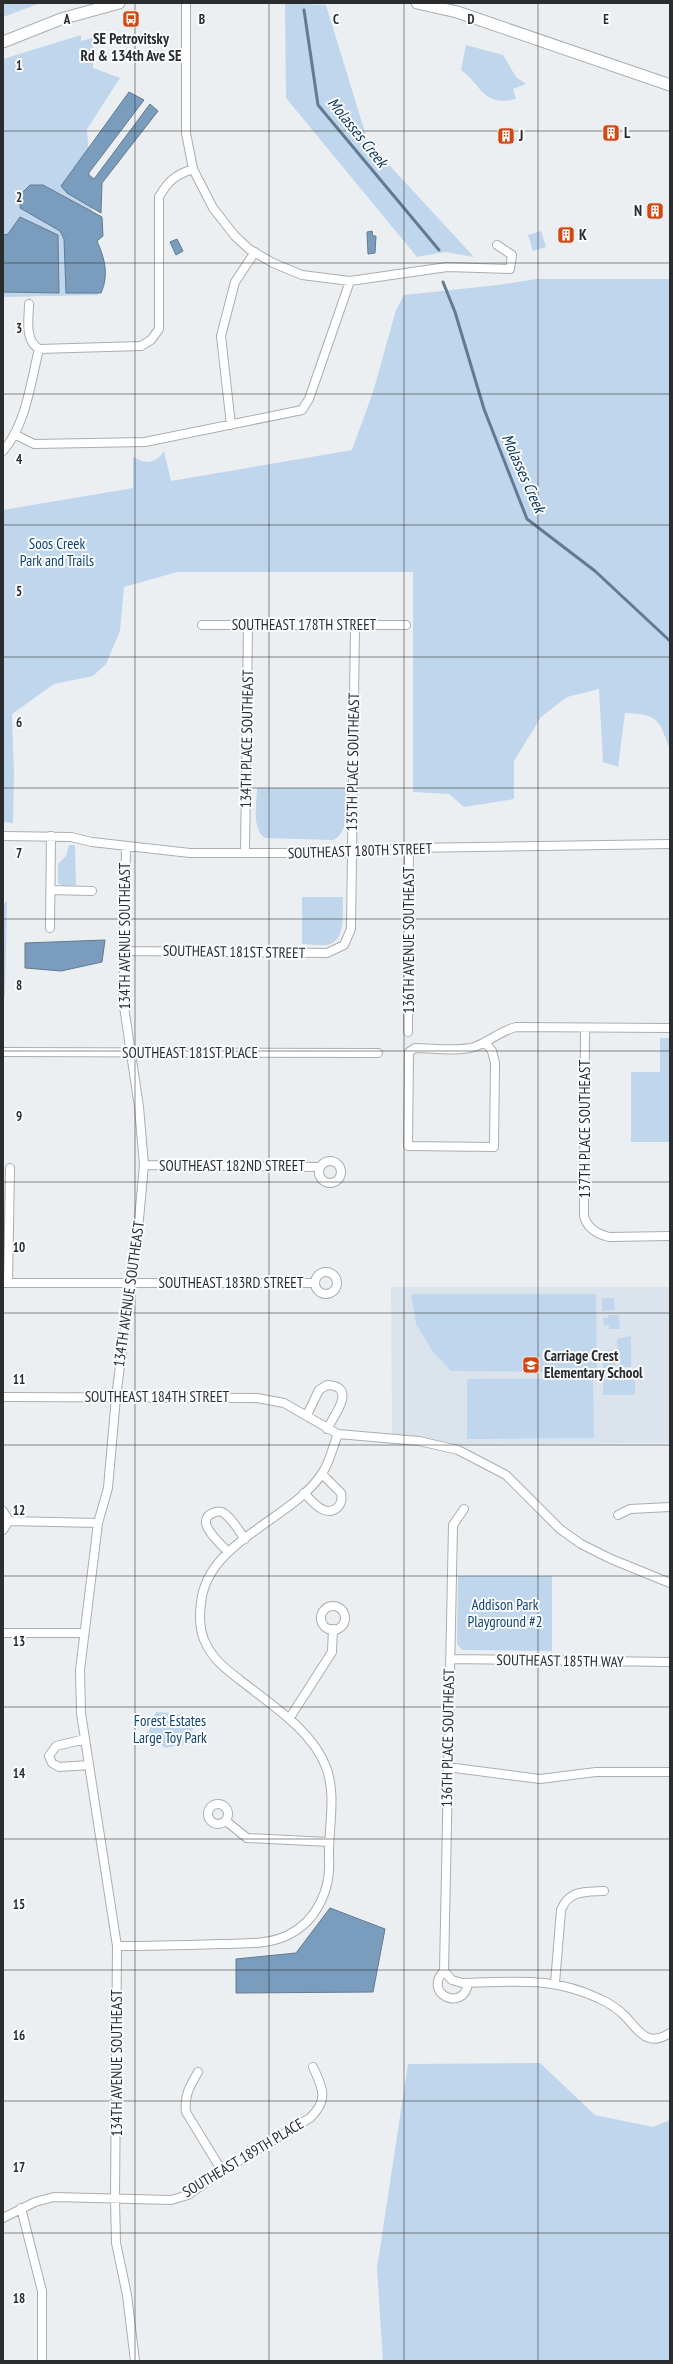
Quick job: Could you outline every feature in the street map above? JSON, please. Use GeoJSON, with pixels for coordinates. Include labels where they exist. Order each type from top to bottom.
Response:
{"type":"FeatureCollection","features":[{"type":"Feature","properties":{"kind":"main road"},"geometry":{"type":"LineString","coordinates":[[3,42],[61,19],[119,3]]}},
{"type":"Feature","properties":{"kind":"main road"},"geometry":{"type":"LineString","coordinates":[[417,3],[457,12],[670,85]]}},
{"type":"Feature","properties":{"kind":"street"},"geometry":{"type":"LineString","coordinates":[[186,3],[186,133],[193,169],[213,208],[235,236],[255,252],[273,263],[302,275],[350,281],[447,267],[510,269],[512,255],[498,245]]}},
{"type":"Feature","properties":{"kind":"street"},"geometry":{"type":"LineString","coordinates":[[29,304],[29,334],[31,341],[39,349],[141,346],[151,340],[158,329],[159,197],[167,183],[176,174],[193,169]]}},
{"type":"Feature","properties":{"kind":"street"},"geometry":{"type":"LineString","coordinates":[[231,425],[221,336],[234,282],[255,252]]}},
{"type":"Feature","properties":{"kind":"street"},"geometry":{"type":"LineString","coordinates":[[14,434],[34,444],[145,442],[302,410],[309,399],[350,281]]}},
{"type":"Feature","properties":{"kind":"street"},"geometry":{"type":"LineString","coordinates":[[3,451],[14,434],[21,416],[39,349]]}},
{"type":"Feature","properties":{"kind":"street","name":"SOUTHEAST 178TH STREET"},"geometry":{"type":"LineString","coordinates":[[202,625],[406,625]]}},
{"type":"Feature","properties":{"kind":"street","name":"134TH PLACE SOUTHEAST"},"geometry":{"type":"LineString","coordinates":[[245,853],[248,625]]}},
{"type":"Feature","properties":{"kind":"street","name":"135TH PLACE SOUTHEAST"},"geometry":{"type":"LineString","coordinates":[[344,945],[351,929],[355,625]]}},
{"type":"Feature","properties":{"kind":"street","name":"SOUTHEAST 180TH STREET"},"geometry":{"type":"LineString","coordinates":[[3,836],[70,837],[126,847],[190,853],[352,854],[409,848],[670,844]]}},
{"type":"Feature","properties":{"kind":"street"},"geometry":{"type":"LineString","coordinates":[[50,928],[51,836]]}},
{"type":"Feature","properties":{"kind":"street","name":"134TH AVENUE SOUTHEAST"},"geometry":{"type":"LineString","coordinates":[[126,847],[122,1000],[131,1052],[144,1166],[139,1219],[129,1284],[116,1397],[108,1488],[98,1523],[83,1633],[80,1678],[81,1713],[117,1946],[114,2200],[116,2243],[127,2295],[135,2361]]}},
{"type":"Feature","properties":{"kind":"street","name":"136TH AVENUE SOUTHEAST"},"geometry":{"type":"LineString","coordinates":[[408,1032],[409,848]]}},
{"type":"Feature","properties":{"kind":"street"},"geometry":{"type":"LineString","coordinates":[[51,890],[92,891]]}},
{"type":"Feature","properties":{"kind":"street","name":"SOUTHEAST 181ST STREET"},"geometry":{"type":"LineString","coordinates":[[123,951],[327,953],[344,945]]}},
{"type":"Feature","properties":{"kind":"street"},"geometry":{"type":"LineString","coordinates":[[485,1042],[492,1051],[495,1063],[494,1147],[408,1146],[409,1052],[415,1048],[468,1048],[485,1042],[503,1031],[516,1027],[670,1028]]}},
{"type":"Feature","properties":{"kind":"street","name":"137TH PLACE SOUTHEAST"},"geometry":{"type":"LineString","coordinates":[[585,1028],[584,1216],[586,1223],[600,1234],[609,1236],[670,1236]]}},
{"type":"Feature","properties":{"kind":"street","name":"SOUTHEAST 181ST PLACE"},"geometry":{"type":"LineString","coordinates":[[3,1052],[378,1054]]}},
{"type":"Feature","properties":{"kind":"street","name":"SOUTHEAST 182ND STREET"},"geometry":{"type":"LineString","coordinates":[[144,1166],[320,1167]]}},
{"type":"Feature","properties":{"kind":"street"},"geometry":{"type":"LineString","coordinates":[[6,1283],[10,1168]]}},
{"type":"Feature","properties":{"kind":"street","name":"SOUTHEAST 183RD STREET"},"geometry":{"type":"LineString","coordinates":[[6,1283],[315,1283]]}},
{"type":"Feature","properties":{"kind":"street"},"geometry":{"type":"LineString","coordinates":[[307,1415],[319,1390],[327,1385],[337,1387],[341,1391],[343,1401],[327,1429]]}},
{"type":"Feature","properties":{"kind":"street","name":"SOUTHEAST 184TH STREET"},"geometry":{"type":"LineString","coordinates":[[3,1397],[257,1398],[284,1403],[338,1434],[419,1441],[458,1450],[506,1475],[560,1529],[582,1544],[611,1559],[670,1582]]}},
{"type":"Feature","properties":{"kind":"street"},"geometry":{"type":"LineString","coordinates":[[117,1946],[259,1943],[287,1936],[305,1924],[321,1902],[330,1874],[328,1842],[331,1797],[326,1768],[311,1742],[289,1719],[219,1664],[206,1645],[200,1622],[202,1594],[206,1580],[228,1552],[304,1493],[322,1474],[338,1434]]}},
{"type":"Feature","properties":{"kind":"street"},"geometry":{"type":"LineString","coordinates":[[304,1493],[321,1509],[329,1511],[337,1508],[342,1501],[341,1493],[322,1474]]}},
{"type":"Feature","properties":{"kind":"street"},"geometry":{"type":"LineString","coordinates":[[618,1515],[630,1509],[670,1507]]}},
{"type":"Feature","properties":{"kind":"street","name":"136TH PLACE SOUTHEAST"},"geometry":{"type":"LineString","coordinates":[[464,1509],[453,1525],[444,1971],[438,1980],[437,1985],[443,1995],[451,1999],[461,1996],[467,1988],[468,1983]]}},
{"type":"Feature","properties":{"kind":"street"},"geometry":{"type":"LineString","coordinates":[[3,1511],[9,1521]]}},
{"type":"Feature","properties":{"kind":"street"},"geometry":{"type":"LineString","coordinates":[[228,1552],[208,1530],[206,1522],[210,1514],[218,1512],[226,1514],[245,1539]]}},
{"type":"Feature","properties":{"kind":"street"},"geometry":{"type":"LineString","coordinates":[[9,1521],[98,1523]]}},
{"type":"Feature","properties":{"kind":"street"},"geometry":{"type":"LineString","coordinates":[[3,1530],[9,1521]]}},
{"type":"Feature","properties":{"kind":"street"},"geometry":{"type":"LineString","coordinates":[[289,1719],[332,1652],[333,1629]]}},
{"type":"Feature","properties":{"kind":"street"},"geometry":{"type":"LineString","coordinates":[[3,1633],[83,1633]]}},
{"type":"Feature","properties":{"kind":"street","name":"SOUTHEAST 185TH WAY"},"geometry":{"type":"LineString","coordinates":[[450,1659],[670,1662]]}},
{"type":"Feature","properties":{"kind":"street"},"geometry":{"type":"LineString","coordinates":[[85,1739],[56,1746],[50,1752],[50,1760],[59,1767],[89,1765]]}},
{"type":"Feature","properties":{"kind":"street"},"geometry":{"type":"LineString","coordinates":[[448,1767],[540,1779],[596,1772],[670,1772]]}},
{"type":"Feature","properties":{"kind":"street"},"geometry":{"type":"LineString","coordinates":[[226,1821],[247,1838],[328,1842]]}},
{"type":"Feature","properties":{"kind":"street"},"geometry":{"type":"LineString","coordinates":[[555,1983],[561,1910],[565,1900],[576,1894],[604,1891]]}},
{"type":"Feature","properties":{"kind":"street"},"geometry":{"type":"LineString","coordinates":[[444,1971],[457,1983],[555,1983],[588,1993],[612,2006],[625,2016],[638,2032],[646,2037],[657,2038],[670,2033]]}},
{"type":"Feature","properties":{"kind":"street","name":"SOUTHEAST 189TH PLACE"},"geometry":{"type":"LineString","coordinates":[[3,2218],[35,2202],[54,2198],[171,2200],[188,2195],[222,2171],[310,2118],[319,2109],[323,2097],[321,2086],[313,2067]]}},
{"type":"Feature","properties":{"kind":"street"},"geometry":{"type":"LineString","coordinates":[[198,2072],[187,2090],[185,2101],[186,2112],[222,2171]]}},
{"type":"Feature","properties":{"kind":"street"},"geometry":{"type":"LineString","coordinates":[[21,2208],[42,2291],[42,2360]]}},
{"type":"Feature","properties":{"kind":"shaded area"},"geometry":{"type":"Polygon","coordinates":[[[129,92],[144,100],[88,174],[94,179],[150,104],[158,111],[102,183],[101,213],[67,193],[61,186],[129,92]]]}},
{"type":"Feature","properties":{"kind":"shaded area"},"geometry":{"type":"Polygon","coordinates":[[[30,185],[43,185],[102,217],[103,236],[97,241],[105,267],[105,280],[101,293],[66,293],[64,239],[60,231],[20,208],[21,194],[30,185]]]}},
{"type":"Feature","properties":{"kind":"shaded area"},"geometry":{"type":"Polygon","coordinates":[[[20,217],[58,235],[59,293],[3,292],[3,235],[8,234],[20,217]]]}},
{"type":"Feature","properties":{"kind":"shaded area"},"geometry":{"type":"Polygon","coordinates":[[[372,231],[373,236],[376,236],[375,253],[368,254],[367,232],[372,231]]]}},
{"type":"Feature","properties":{"kind":"shaded area"},"geometry":{"type":"Polygon","coordinates":[[[177,239],[183,251],[176,255],[170,242],[177,239]]]}},
{"type":"Feature","properties":{"kind":"shaded area"},"geometry":{"type":"Polygon","coordinates":[[[105,940],[102,962],[61,971],[25,968],[25,943],[105,940]]]}},
{"type":"Feature","properties":{"kind":"shaded area","name":"Carriage Crest Elementary School"},"geometry":{"type":"Polygon","coordinates":[[[391,1287],[670,1287],[670,1443],[392,1445],[391,1287]]]}},
{"type":"Feature","properties":{"kind":"shaded area"},"geometry":{"type":"Polygon","coordinates":[[[330,1908],[385,1929],[373,1992],[236,1993],[236,1959],[296,1953],[330,1908]]]}},
{"type":"Feature","properties":{"kind":"green space"},"geometry":{"type":"Polygon","coordinates":[[[3,3],[41,3],[3,17],[3,3]]]}},
{"type":"Feature","properties":{"kind":"green space"},"geometry":{"type":"Polygon","coordinates":[[[285,3],[326,5],[368,142],[474,257],[445,252],[417,257],[286,98],[285,3]]]}},
{"type":"Feature","properties":{"kind":"green space"},"geometry":{"type":"Polygon","coordinates":[[[81,35],[81,41],[93,38],[93,68],[120,78],[87,129],[98,295],[3,297],[3,59],[81,35]]]}},
{"type":"Feature","properties":{"kind":"green space"},"geometry":{"type":"Polygon","coordinates":[[[466,45],[503,55],[516,77],[526,84],[513,89],[516,99],[505,101],[496,100],[489,97],[461,70],[466,45]]]}},
{"type":"Feature","properties":{"kind":"green space"},"geometry":{"type":"Polygon","coordinates":[[[541,231],[546,247],[533,251],[528,235],[541,231]]]}},
{"type":"Feature","properties":{"kind":"green space","name":"Soos Creek Park and Trails"},"geometry":{"type":"Polygon","coordinates":[[[536,279],[670,279],[670,750],[660,725],[656,721],[645,715],[625,713],[618,767],[603,762],[599,689],[567,697],[541,717],[514,761],[514,799],[464,807],[449,794],[413,792],[413,572],[177,572],[124,587],[120,631],[106,664],[93,676],[54,684],[12,714],[14,774],[13,823],[3,822],[3,510],[133,488],[133,457],[138,460],[150,462],[158,458],[164,451],[171,481],[352,450],[373,392],[396,310],[404,295],[498,285],[536,279]]]}},
{"type":"Feature","properties":{"kind":"green space"},"geometry":{"type":"Polygon","coordinates":[[[257,788],[346,788],[345,825],[338,836],[333,840],[265,838],[261,834],[256,822],[257,788]]]}},
{"type":"Feature","properties":{"kind":"green space"},"geometry":{"type":"Polygon","coordinates":[[[69,845],[75,845],[76,885],[63,886],[58,883],[58,864],[66,856],[69,845]]]}},
{"type":"Feature","properties":{"kind":"green space"},"geometry":{"type":"Polygon","coordinates":[[[302,897],[343,897],[341,932],[338,938],[333,942],[327,945],[302,944],[302,897]]]}},
{"type":"Feature","properties":{"kind":"green space"},"geometry":{"type":"Polygon","coordinates":[[[7,901],[5,996],[3,996],[3,904],[7,901]]]}},
{"type":"Feature","properties":{"kind":"green space"},"geometry":{"type":"Polygon","coordinates":[[[660,1038],[670,1038],[669,1142],[631,1142],[631,1072],[660,1072],[660,1038]]]}},
{"type":"Feature","properties":{"kind":"green space"},"geometry":{"type":"Polygon","coordinates":[[[411,1294],[596,1294],[597,1372],[451,1371],[433,1352],[416,1324],[411,1294]]]}},
{"type":"Feature","properties":{"kind":"green space"},"geometry":{"type":"Polygon","coordinates":[[[602,1298],[614,1298],[615,1310],[602,1311],[602,1298]]]}},
{"type":"Feature","properties":{"kind":"green space"},"geometry":{"type":"Polygon","coordinates":[[[609,1315],[619,1315],[620,1329],[609,1329],[609,1325],[604,1326],[603,1318],[608,1318],[609,1315]]]}},
{"type":"Feature","properties":{"kind":"green space"},"geometry":{"type":"Polygon","coordinates":[[[631,1336],[631,1367],[621,1367],[620,1361],[618,1361],[617,1339],[631,1336]]]}},
{"type":"Feature","properties":{"kind":"green space"},"geometry":{"type":"Polygon","coordinates":[[[603,1350],[614,1350],[614,1363],[616,1364],[614,1368],[603,1368],[603,1350]]]}},
{"type":"Feature","properties":{"kind":"green space"},"geometry":{"type":"Polygon","coordinates":[[[603,1376],[635,1376],[635,1395],[603,1395],[603,1376]]]}},
{"type":"Feature","properties":{"kind":"green space"},"geometry":{"type":"Polygon","coordinates":[[[593,1378],[594,1438],[467,1439],[467,1379],[593,1378]]]}},
{"type":"Feature","properties":{"kind":"green space","name":"Addison Park Playground #2"},"geometry":{"type":"Polygon","coordinates":[[[458,1576],[552,1576],[552,1651],[462,1650],[457,1644],[458,1576]]]}},
{"type":"Feature","properties":{"kind":"green space","name":"Forest Estates Large Toy Park"},"geometry":{"type":"Polygon","coordinates":[[[156,1712],[173,1713],[194,1719],[191,1743],[165,1748],[148,1733],[156,1712]]]}},
{"type":"Feature","properties":{"kind":"green space"},"geometry":{"type":"Polygon","coordinates":[[[540,2063],[595,2115],[653,2127],[670,2120],[670,2361],[383,2361],[377,2268],[408,2064],[540,2063]]]}},
{"type":"Feature","properties":{"kind":"waterway","name":"Molasses Creek"},"geometry":{"type":"LineString","coordinates":[[304,10],[318,105],[439,250]]}},
{"type":"Feature","properties":{"kind":"waterway","name":"Molasses Creek"},"geometry":{"type":"LineString","coordinates":[[443,282],[455,312],[484,409],[527,519],[595,571],[670,641]]}},
{"type":"Feature","properties":{"kind":"place","name":"SE Petrovitsky Rd & 134th Ave SE"},"geometry":{"type":"Point","coordinates":[131,19]}},
{"type":"Feature","properties":{"kind":"place","name":"L"},"geometry":{"type":"Point","coordinates":[611,133]}},
{"type":"Feature","properties":{"kind":"place","name":"J"},"geometry":{"type":"Point","coordinates":[506,136]}},
{"type":"Feature","properties":{"kind":"place","name":"N"},"geometry":{"type":"Point","coordinates":[655,211]}},
{"type":"Feature","properties":{"kind":"place","name":"K"},"geometry":{"type":"Point","coordinates":[566,235]}},
{"type":"Feature","properties":{"kind":"place","name":"Carriage Crest Elementary School"},"geometry":{"type":"Point","coordinates":[531,1365]}}]}
